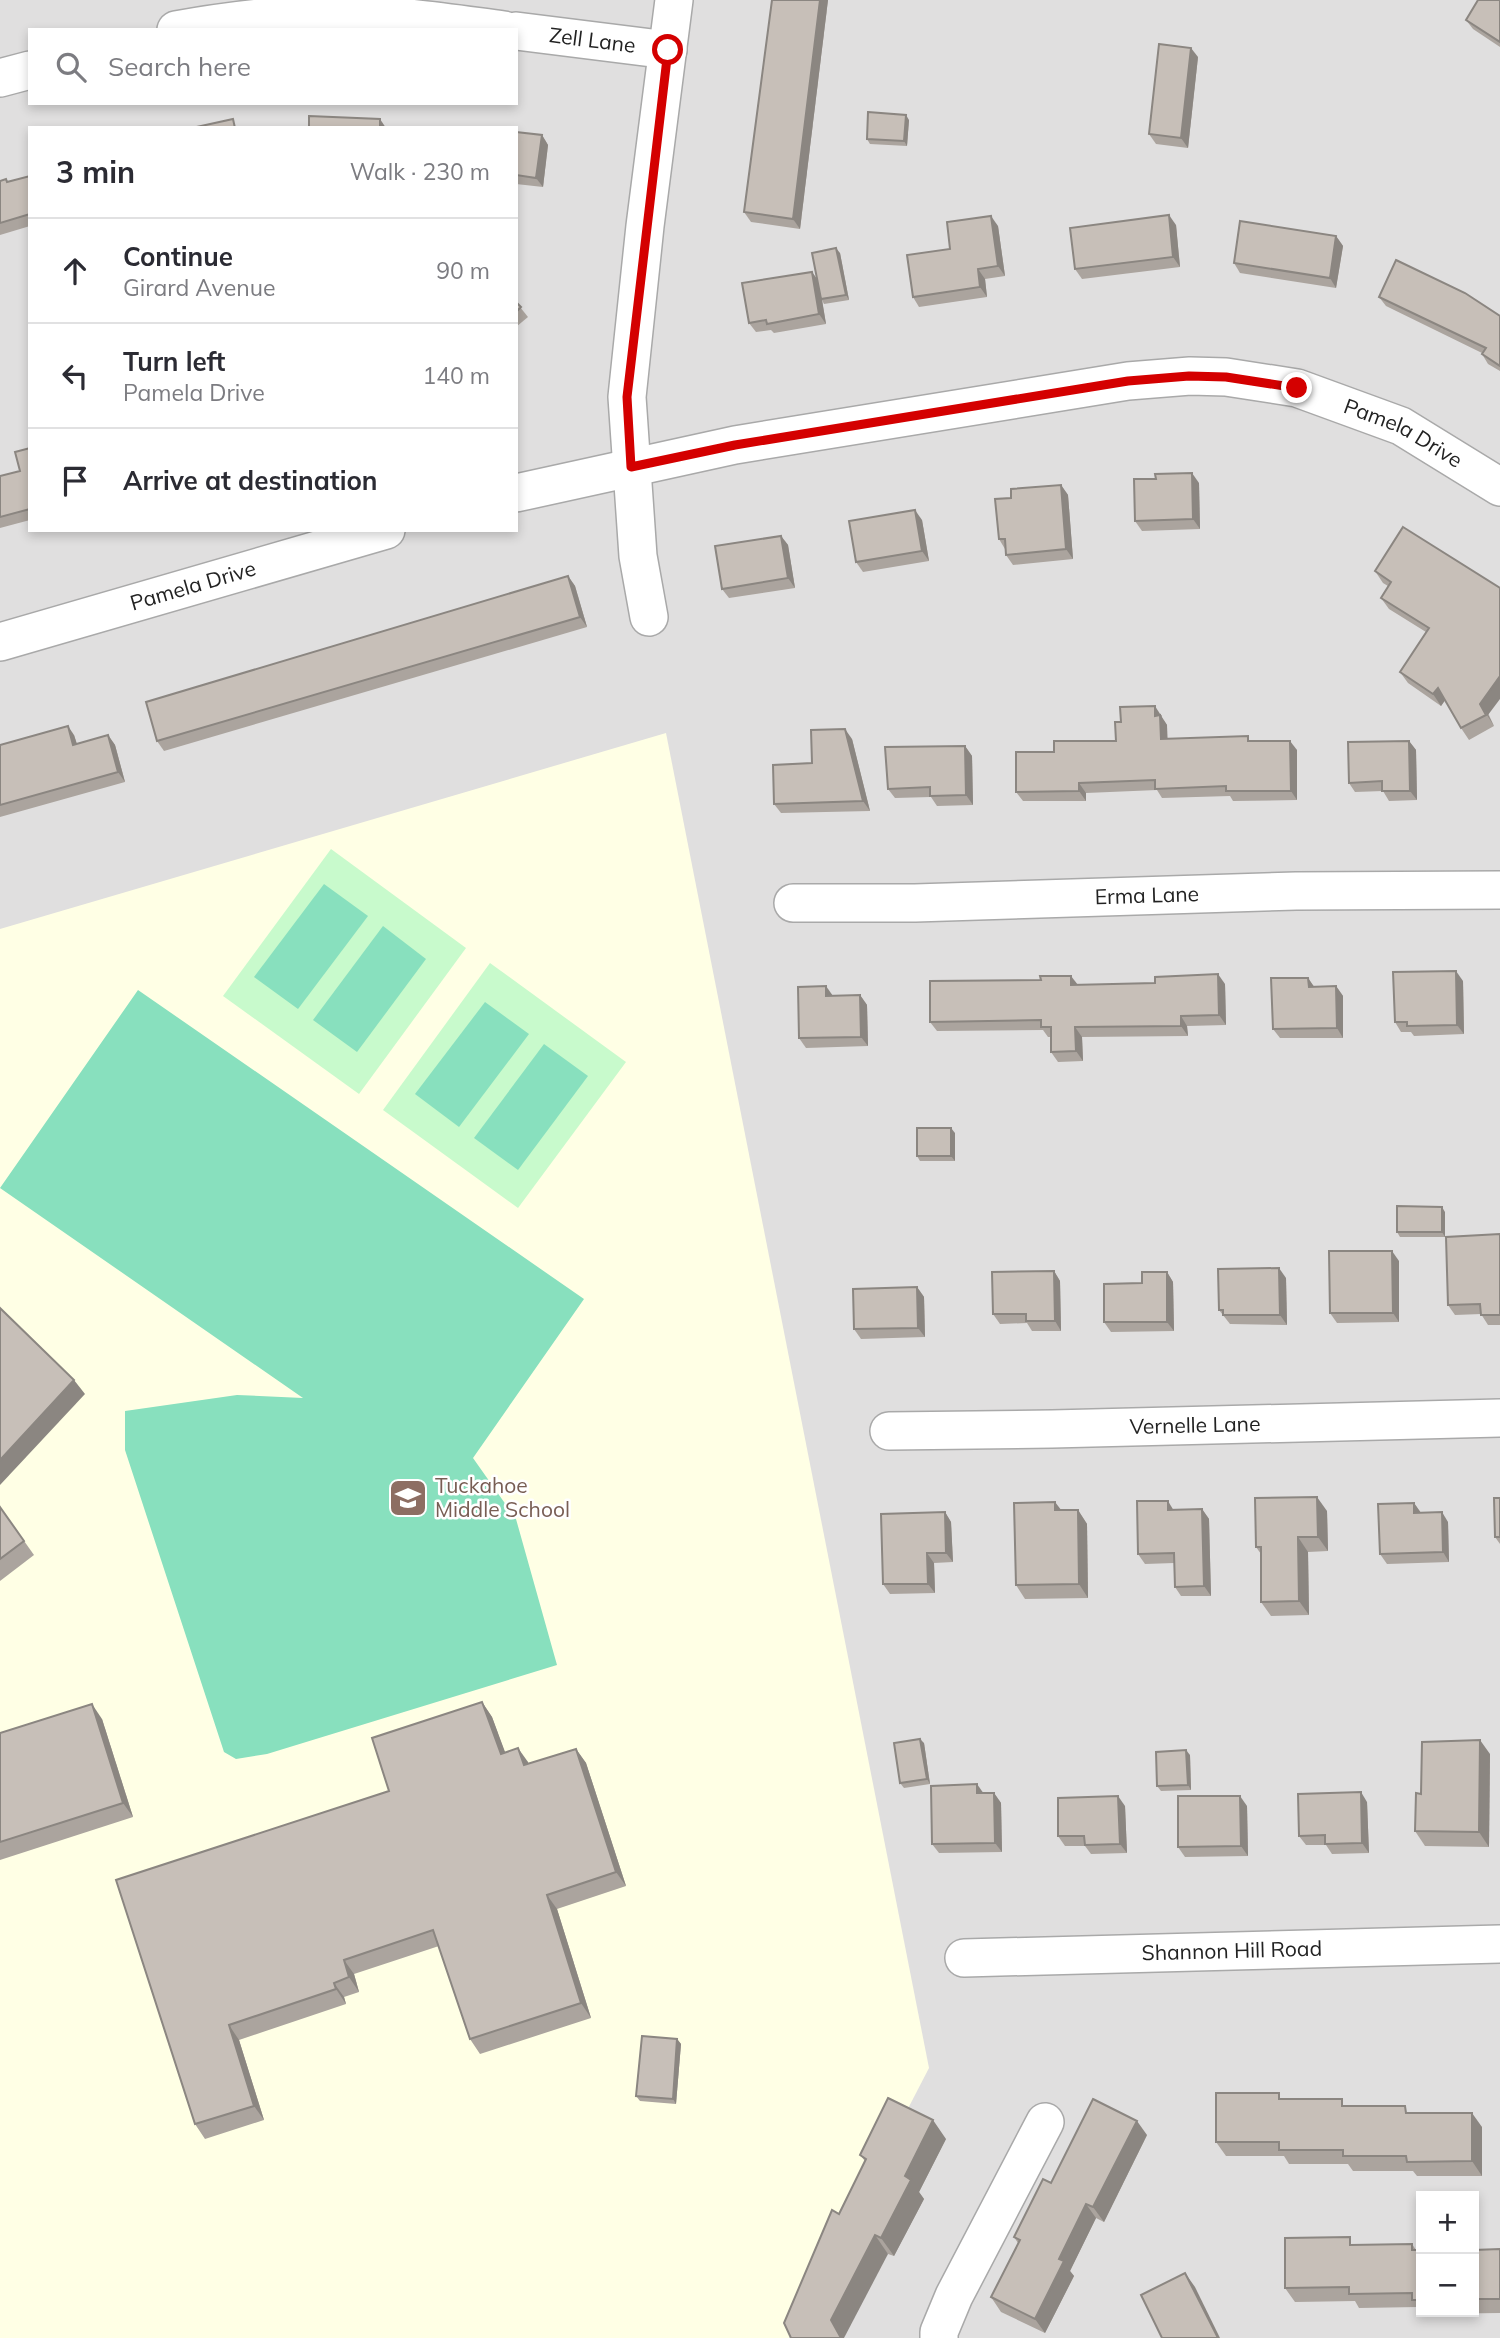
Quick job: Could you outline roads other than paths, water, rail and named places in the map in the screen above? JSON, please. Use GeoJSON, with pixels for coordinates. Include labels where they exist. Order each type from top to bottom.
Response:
{"type":"FeatureCollection","features":[{"type":"Feature","properties":{"kind":"street"},"geometry":{"type":"LineString","coordinates":[[649,617],[638,556],[627,397],[674,0]]}},
{"type":"Feature","properties":{"kind":"street"},"geometry":{"type":"LineString","coordinates":[[189,28],[260,17],[340,14],[489,28]]}},
{"type":"Feature","properties":{"kind":"street","name":"Zell Lane"},"geometry":{"type":"LineString","coordinates":[[518,31],[668,50]]}},
{"type":"Feature","properties":{"kind":"street"},"geometry":{"type":"LineString","coordinates":[[0,78],[28,71]]}},
{"type":"Feature","properties":{"kind":"street","name":"Pamela Drive"},"geometry":{"type":"LineString","coordinates":[[518,493],[735,445],[1101,385],[1189,376],[1259,381],[1297,388],[1401,426],[1500,487]]}},
{"type":"Feature","properties":{"kind":"street","name":"Pamela Drive"},"geometry":{"type":"LineString","coordinates":[[0,642],[379,532]]}},
{"type":"Feature","properties":{"kind":"street","name":"Erma Lane"},"geometry":{"type":"LineString","coordinates":[[793,903],[915,903],[1296,891],[1500,890]]}},
{"type":"Feature","properties":{"kind":"street","name":"Vernelle Lane"},"geometry":{"type":"LineString","coordinates":[[889,1430],[1052,1429],[1500,1418]]}},
{"type":"Feature","properties":{"kind":"street","name":"Shannon Hill Road"},"geometry":{"type":"LineString","coordinates":[[964,1958],[1500,1944]]}},
{"type":"Feature","properties":{"kind":"street"},"geometry":{"type":"LineString","coordinates":[[939,2338],[954,2296],[1045,2122]]}},
{"type":"Feature","properties":{"kind":"place","name":"Tuckahoe Middle School"},"geometry":{"type":"Point","coordinates":[408,1498]}}]}
